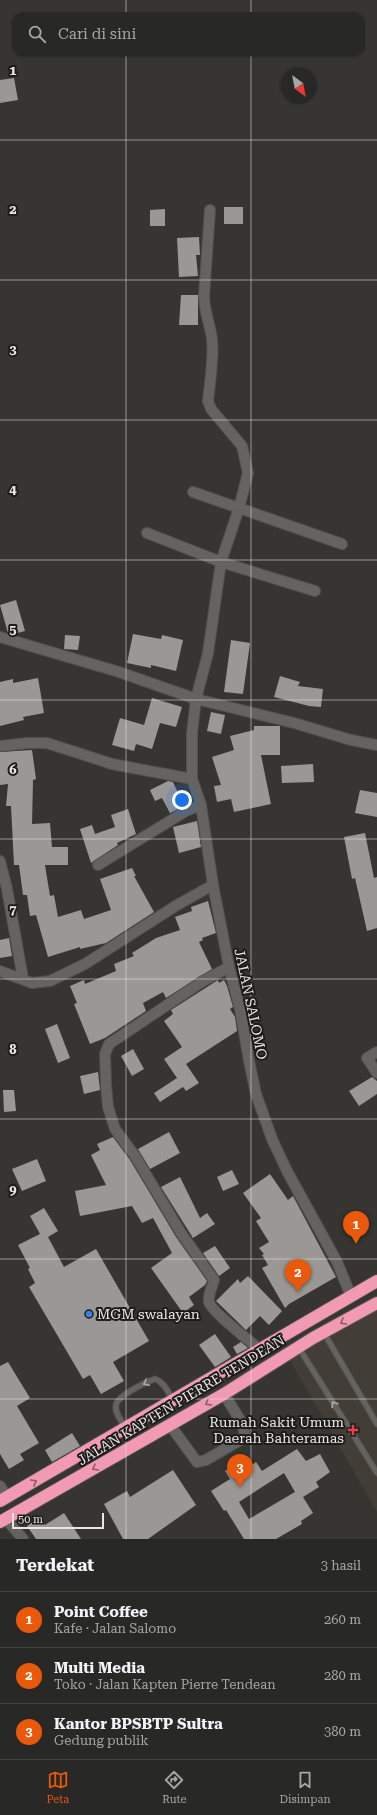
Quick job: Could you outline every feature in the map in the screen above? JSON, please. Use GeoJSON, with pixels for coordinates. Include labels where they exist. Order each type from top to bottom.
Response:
{"type":"FeatureCollection","features":[{"type":"Feature","properties":{"kind":"highway","name":"JALAN KAPTEN PIERRE TENDEAN"},"geometry":{"type":"LineString","coordinates":[[4,1499],[377,1281]]}},
{"type":"Feature","properties":{"kind":"highway","name":"JALAN KAPTEN PIERRE TENDEAN"},"geometry":{"type":"LineString","coordinates":[[3,1520],[224,1394],[313,1338],[377,1303]]}},
{"type":"Feature","properties":{"kind":"highway"},"geometry":{"type":"LineString","coordinates":[[303,1324],[313,1338]]}},
{"type":"Feature","properties":{"kind":"street","name":"JALAN SALOMO"},"geometry":{"type":"LineString","coordinates":[[210,210],[204,296],[204,307],[211,332],[212,346],[208,402],[211,409],[242,446],[248,473],[239,508],[221,562],[208,653],[196,699],[192,733],[192,779],[201,805],[213,885],[229,967],[240,1009],[252,1077],[265,1118],[287,1171],[337,1262],[352,1296]]}},
{"type":"Feature","properties":{"kind":"street"},"geometry":{"type":"LineString","coordinates":[[193,492],[342,544]]}},
{"type":"Feature","properties":{"kind":"street"},"geometry":{"type":"LineString","coordinates":[[147,533],[221,562],[314,591]]}},
{"type":"Feature","properties":{"kind":"street"},"geometry":{"type":"LineString","coordinates":[[0,637],[63,657],[119,672],[196,699],[294,723],[351,740],[377,745]]}},
{"type":"Feature","properties":{"kind":"street"},"geometry":{"type":"LineString","coordinates":[[0,746],[28,743],[47,743],[112,764],[192,779]]}},
{"type":"Feature","properties":{"kind":"street"},"geometry":{"type":"LineString","coordinates":[[98,865],[186,811],[201,805]]}},
{"type":"Feature","properties":{"kind":"street"},"geometry":{"type":"LineString","coordinates":[[0,861],[7,890],[23,979]]}},
{"type":"Feature","properties":{"kind":"street"},"geometry":{"type":"LineString","coordinates":[[0,971],[32,983],[41,983],[73,971],[177,905],[213,885]]}},
{"type":"Feature","properties":{"kind":"street"},"geometry":{"type":"LineString","coordinates":[[229,967],[203,981],[109,1044],[105,1054],[106,1085],[108,1107],[115,1128],[135,1156],[181,1233],[214,1280],[208,1295],[209,1304],[216,1312],[259,1349]]}},
{"type":"Feature","properties":{"kind":"street"},"geometry":{"type":"LineString","coordinates":[[377,1052],[367,1058],[377,1073]]}},
{"type":"Feature","properties":{"kind":"street"},"geometry":{"type":"LineString","coordinates":[[170,1425],[197,1462],[206,1460],[236,1443],[245,1436],[244,1427],[224,1394]]}},
{"type":"Feature","properties":{"kind":"street"},"geometry":{"type":"LineString","coordinates":[[0,1486],[4,1499]]}},
{"type":"Feature","properties":{"kind":"street"},"geometry":{"type":"LineString","coordinates":[[3,1520],[23,1539]]}},
{"type":"Feature","properties":{"kind":"lane"},"geometry":{"type":"LineString","coordinates":[[324,1333],[377,1424]]}},
{"type":"Feature","properties":{"kind":"lane"},"geometry":{"type":"LineString","coordinates":[[299,1347],[377,1472]]}},
{"type":"Feature","properties":{"kind":"lane"},"geometry":{"type":"LineString","coordinates":[[126,1429],[116,1411],[118,1400],[124,1395],[155,1379],[164,1384],[173,1400]]}},
{"type":"Feature","properties":{"kind":"shaded area","name":"Rumah Sakit Umum Daerah Bahteramas"},"geometry":{"type":"Polygon","coordinates":[[[377,1296],[377,1512],[283,1348],[377,1296]]]}},
{"type":"Feature","properties":{"kind":"building"},"geometry":{"type":"Polygon","coordinates":[[[14,78],[18,100],[0,103],[0,80],[14,78]]]}},
{"type":"Feature","properties":{"kind":"building"},"geometry":{"type":"Polygon","coordinates":[[[224,207],[243,207],[243,224],[224,224],[224,207]]]}},
{"type":"Feature","properties":{"kind":"building"},"geometry":{"type":"Polygon","coordinates":[[[165,209],[165,226],[150,226],[150,210],[165,209]]]}},
{"type":"Feature","properties":{"kind":"building"},"geometry":{"type":"Polygon","coordinates":[[[199,237],[200,255],[196,255],[198,276],[179,277],[177,238],[199,237]]]}},
{"type":"Feature","properties":{"kind":"building"},"geometry":{"type":"Polygon","coordinates":[[[181,295],[198,295],[198,325],[179,325],[181,295]]]}},
{"type":"Feature","properties":{"kind":"building"},"geometry":{"type":"Polygon","coordinates":[[[16,600],[25,631],[14,634],[8,633],[0,605],[16,600]]]}},
{"type":"Feature","properties":{"kind":"building"},"geometry":{"type":"Polygon","coordinates":[[[133,634],[161,639],[162,635],[183,640],[176,671],[151,665],[151,668],[127,663],[133,634]]]}},
{"type":"Feature","properties":{"kind":"building"},"geometry":{"type":"Polygon","coordinates":[[[65,635],[80,636],[78,650],[64,649],[65,635]]]}},
{"type":"Feature","properties":{"kind":"building"},"geometry":{"type":"Polygon","coordinates":[[[231,640],[250,643],[243,694],[224,692],[231,640]]]}},
{"type":"Feature","properties":{"kind":"building"},"geometry":{"type":"Polygon","coordinates":[[[280,676],[300,682],[298,686],[323,689],[321,707],[309,706],[274,697],[280,676]]]}},
{"type":"Feature","properties":{"kind":"building"},"geometry":{"type":"Polygon","coordinates":[[[38,678],[44,713],[23,717],[24,720],[0,726],[0,682],[13,679],[13,683],[38,678]]]}},
{"type":"Feature","properties":{"kind":"building"},"geometry":{"type":"Polygon","coordinates":[[[152,698],[182,707],[176,727],[160,723],[152,749],[136,744],[134,751],[112,745],[120,718],[144,725],[152,698]]]}},
{"type":"Feature","properties":{"kind":"building"},"geometry":{"type":"Polygon","coordinates":[[[211,712],[225,715],[221,734],[207,731],[211,712]]]}},
{"type":"Feature","properties":{"kind":"building"},"geometry":{"type":"Polygon","coordinates":[[[254,726],[280,726],[280,755],[261,755],[271,804],[234,812],[231,799],[217,802],[214,786],[221,785],[212,757],[234,750],[230,736],[254,730],[254,726]]]}},
{"type":"Feature","properties":{"kind":"building"},"geometry":{"type":"Polygon","coordinates":[[[32,750],[36,779],[33,780],[32,824],[50,823],[52,847],[68,847],[68,865],[45,865],[50,896],[54,895],[58,917],[81,910],[84,919],[111,910],[100,879],[132,868],[136,876],[134,876],[154,912],[106,943],[80,949],[80,947],[48,957],[36,915],[30,916],[27,895],[23,895],[19,865],[14,865],[11,806],[6,806],[8,784],[0,785],[0,752],[32,750]]]}},
{"type":"Feature","properties":{"kind":"building"},"geometry":{"type":"Polygon","coordinates":[[[313,764],[314,782],[282,783],[281,766],[313,764]]]}},
{"type":"Feature","properties":{"kind":"building"},"geometry":{"type":"Polygon","coordinates":[[[168,781],[173,782],[180,797],[188,794],[192,802],[170,813],[162,798],[155,801],[150,790],[168,781]]]}},
{"type":"Feature","properties":{"kind":"building"},"geometry":{"type":"Polygon","coordinates":[[[360,790],[377,793],[377,817],[355,813],[360,790]]]}},
{"type":"Feature","properties":{"kind":"building"},"geometry":{"type":"Polygon","coordinates":[[[128,809],[136,834],[117,843],[118,845],[91,863],[80,829],[92,825],[95,834],[115,827],[111,815],[128,809]]]}},
{"type":"Feature","properties":{"kind":"building"},"geometry":{"type":"Polygon","coordinates":[[[197,821],[201,847],[179,853],[173,827],[197,821]]]}},
{"type":"Feature","properties":{"kind":"building"},"geometry":{"type":"Polygon","coordinates":[[[365,833],[374,878],[377,877],[377,928],[367,931],[355,878],[352,879],[344,837],[365,833]]]}},
{"type":"Feature","properties":{"kind":"building"},"geometry":{"type":"Polygon","coordinates":[[[208,901],[216,933],[202,938],[203,940],[199,942],[212,969],[166,998],[163,992],[143,1003],[146,1011],[105,1038],[90,1044],[74,1004],[77,1003],[70,986],[84,980],[85,984],[116,971],[114,964],[134,956],[132,953],[156,938],[180,930],[175,917],[192,911],[191,907],[208,901]]]}},
{"type":"Feature","properties":{"kind":"building"},"geometry":{"type":"Polygon","coordinates":[[[9,938],[12,956],[0,958],[0,940],[9,938]]]}},
{"type":"Feature","properties":{"kind":"building"},"geometry":{"type":"Polygon","coordinates":[[[218,980],[219,983],[224,980],[227,986],[233,1007],[230,1009],[235,1017],[237,1031],[186,1064],[199,1083],[186,1091],[183,1087],[160,1102],[154,1093],[177,1078],[164,1059],[182,1047],[164,1021],[173,1014],[171,1010],[218,980]]]}},
{"type":"Feature","properties":{"kind":"building"},"geometry":{"type":"Polygon","coordinates":[[[57,1024],[70,1058],[58,1063],[45,1029],[57,1024]]]}},
{"type":"Feature","properties":{"kind":"building"},"geometry":{"type":"Polygon","coordinates":[[[133,1049],[144,1069],[132,1076],[121,1056],[133,1049]]]}},
{"type":"Feature","properties":{"kind":"building"},"geometry":{"type":"Polygon","coordinates":[[[98,1072],[100,1090],[84,1094],[80,1076],[98,1072]]]}},
{"type":"Feature","properties":{"kind":"building"},"geometry":{"type":"Polygon","coordinates":[[[372,1077],[377,1081],[377,1094],[359,1106],[349,1091],[372,1077]]]}},
{"type":"Feature","properties":{"kind":"building"},"geometry":{"type":"Polygon","coordinates":[[[3,1090],[14,1090],[16,1111],[4,1112],[3,1090]]]}},
{"type":"Feature","properties":{"kind":"building"},"geometry":{"type":"Polygon","coordinates":[[[169,1132],[180,1153],[150,1169],[138,1149],[169,1132]]]}},
{"type":"Feature","properties":{"kind":"building"},"geometry":{"type":"Polygon","coordinates":[[[113,1137],[130,1160],[176,1237],[207,1281],[205,1285],[189,1297],[194,1305],[183,1313],[151,1268],[172,1253],[153,1218],[142,1223],[132,1206],[80,1216],[75,1191],[106,1185],[91,1155],[100,1150],[97,1144],[113,1137]]]}},
{"type":"Feature","properties":{"kind":"building"},"geometry":{"type":"Polygon","coordinates":[[[37,1159],[46,1181],[22,1191],[12,1169],[37,1159]]]}},
{"type":"Feature","properties":{"kind":"building"},"geometry":{"type":"Polygon","coordinates":[[[232,1170],[239,1184],[223,1191],[217,1177],[232,1170]]]}},
{"type":"Feature","properties":{"kind":"building"},"geometry":{"type":"Polygon","coordinates":[[[270,1174],[288,1200],[293,1196],[336,1277],[289,1304],[285,1308],[262,1268],[268,1265],[262,1255],[264,1254],[259,1248],[269,1242],[256,1221],[261,1218],[243,1193],[270,1174]]]}},
{"type":"Feature","properties":{"kind":"building"},"geometry":{"type":"Polygon","coordinates":[[[180,1177],[200,1218],[207,1213],[215,1224],[193,1238],[161,1187],[180,1177]]]}},
{"type":"Feature","properties":{"kind":"building","name":"MGM swalayan"},"geometry":{"type":"Polygon","coordinates":[[[44,1208],[58,1231],[48,1237],[64,1267],[96,1249],[149,1341],[113,1362],[124,1381],[101,1394],[90,1375],[83,1379],[29,1287],[35,1283],[28,1269],[30,1268],[18,1245],[40,1234],[30,1216],[44,1208]]]}},
{"type":"Feature","properties":{"kind":"building"},"geometry":{"type":"Polygon","coordinates":[[[215,1246],[230,1268],[219,1276],[203,1253],[215,1246]]]}},
{"type":"Feature","properties":{"kind":"building"},"geometry":{"type":"Polygon","coordinates":[[[248,1276],[282,1311],[269,1325],[260,1316],[246,1330],[216,1301],[238,1279],[240,1283],[248,1276]]]}},
{"type":"Feature","properties":{"kind":"building"},"geometry":{"type":"Polygon","coordinates":[[[215,1334],[231,1357],[215,1367],[199,1345],[215,1334]]]}},
{"type":"Feature","properties":{"kind":"building"},"geometry":{"type":"Polygon","coordinates":[[[241,1342],[248,1348],[237,1354],[233,1347],[241,1342]]]}},
{"type":"Feature","properties":{"kind":"building"},"geometry":{"type":"Polygon","coordinates":[[[8,1362],[30,1398],[17,1406],[39,1443],[20,1454],[24,1460],[9,1469],[0,1454],[0,1366],[8,1362]]]}},
{"type":"Feature","properties":{"kind":"building"},"geometry":{"type":"Polygon","coordinates":[[[72,1433],[80,1446],[52,1462],[45,1450],[72,1433]]]}},
{"type":"Feature","properties":{"kind":"building"},"geometry":{"type":"Polygon","coordinates":[[[297,1449],[306,1461],[320,1454],[330,1472],[316,1482],[319,1487],[303,1497],[313,1513],[301,1521],[302,1524],[276,1539],[244,1539],[226,1510],[224,1511],[211,1491],[230,1479],[225,1471],[239,1461],[245,1470],[256,1462],[262,1471],[297,1449]],[[284,1473],[239,1502],[249,1519],[295,1492],[284,1473]]]}},
{"type":"Feature","properties":{"kind":"building"},"geometry":{"type":"Polygon","coordinates":[[[173,1470],[196,1505],[148,1539],[123,1539],[104,1504],[127,1491],[130,1497],[173,1470]]]}},
{"type":"Feature","properties":{"kind":"building"},"geometry":{"type":"Polygon","coordinates":[[[64,1513],[81,1539],[36,1539],[27,1526],[40,1517],[45,1525],[64,1513]]]}},
{"type":"Feature","properties":{"kind":"place","name":"Point Coffee"},"geometry":{"type":"Point","coordinates":[356,1244]}},
{"type":"Feature","properties":{"kind":"place","name":"Multi Media"},"geometry":{"type":"Point","coordinates":[298,1292]}},
{"type":"Feature","properties":{"kind":"place","name":"MGM swalayan"},"geometry":{"type":"Point","coordinates":[89,1314]}},
{"type":"Feature","properties":{"kind":"place","name":"Rumah Sakit Umum Daerah Bahteramas"},"geometry":{"type":"Point","coordinates":[353,1430]}},
{"type":"Feature","properties":{"kind":"place","name":"Kantor BPSBTP Sultra"},"geometry":{"type":"Point","coordinates":[240,1487]}}]}
